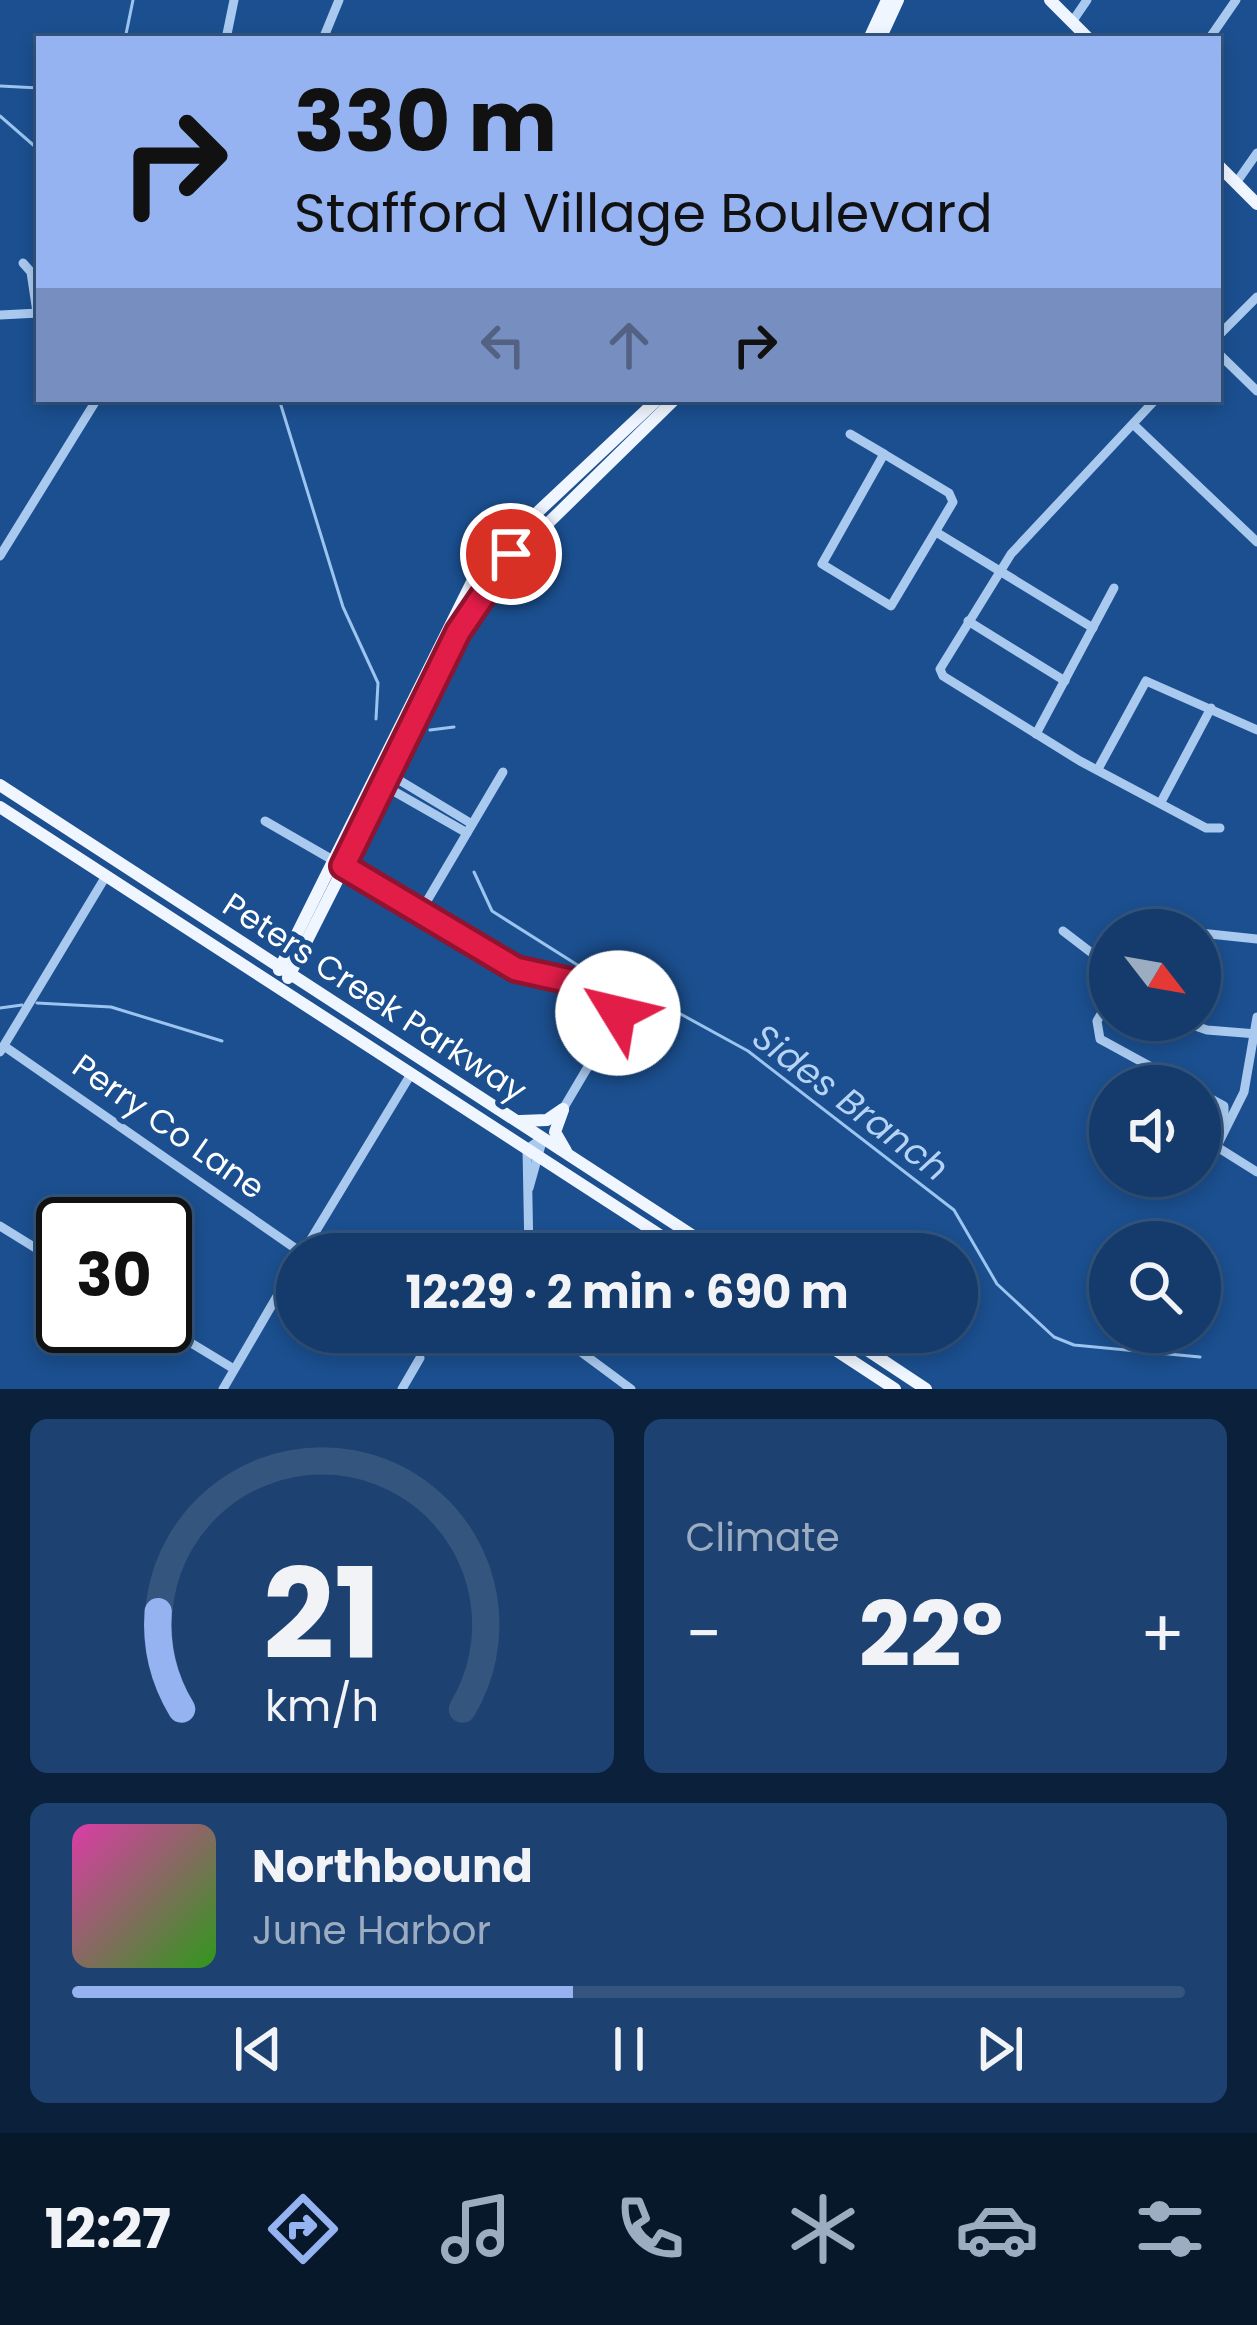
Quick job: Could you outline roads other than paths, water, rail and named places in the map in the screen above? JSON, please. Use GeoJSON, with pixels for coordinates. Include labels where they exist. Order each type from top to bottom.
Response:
{"type":"FeatureCollection","features":[{"type":"Feature","properties":{"kind":"main road"},"geometry":{"type":"LineString","coordinates":[[870,36],[886,0]]}},
{"type":"Feature","properties":{"kind":"main road"},"geometry":{"type":"LineString","coordinates":[[881,36],[898,0]]}},
{"type":"Feature","properties":{"kind":"main road"},"geometry":{"type":"LineString","coordinates":[[1050,0],[1086,36]]}},
{"type":"Feature","properties":{"kind":"main road"},"geometry":{"type":"LineString","coordinates":[[1221,168],[1257,204]]}},
{"type":"Feature","properties":{"kind":"main road"},"geometry":{"type":"LineString","coordinates":[[276,986],[472,582],[508,540],[655,402]]}},
{"type":"Feature","properties":{"kind":"main road"},"geometry":{"type":"LineString","coordinates":[[380,777],[488,582],[672,402]]}},
{"type":"Feature","properties":{"kind":"main road","name":"Peters Creek Parkway"},"geometry":{"type":"LineString","coordinates":[[0,785],[689,1233]]}},
{"type":"Feature","properties":{"kind":"main road","name":"Peters Creek Parkway"},"geometry":{"type":"LineString","coordinates":[[0,807],[656,1233]]}},
{"type":"Feature","properties":{"kind":"main road"},"geometry":{"type":"LineString","coordinates":[[411,1074],[426,1070],[465,1095],[487,1102]]}},
{"type":"Feature","properties":{"kind":"main road"},"geometry":{"type":"LineString","coordinates":[[514,1120],[547,1120],[563,1108]]}},
{"type":"Feature","properties":{"kind":"main road"},"geometry":{"type":"LineString","coordinates":[[563,1108],[555,1132],[568,1154]]}},
{"type":"Feature","properties":{"kind":"main road"},"geometry":{"type":"LineString","coordinates":[[840,1353],[896,1389]]}},
{"type":"Feature","properties":{"kind":"main road"},"geometry":{"type":"LineString","coordinates":[[872,1353],[926,1389]]}},
{"type":"Feature","properties":{"kind":"street"},"geometry":{"type":"LineString","coordinates":[[227,36],[234,0]]}},
{"type":"Feature","properties":{"kind":"street"},"geometry":{"type":"LineString","coordinates":[[324,36],[339,0]]}},
{"type":"Feature","properties":{"kind":"street"},"geometry":{"type":"LineString","coordinates":[[1072,22],[1087,0]]}},
{"type":"Feature","properties":{"kind":"street"},"geometry":{"type":"LineString","coordinates":[[1211,36],[1236,0]]}},
{"type":"Feature","properties":{"kind":"street"},"geometry":{"type":"LineString","coordinates":[[1236,183],[1257,153]]}},
{"type":"Feature","properties":{"kind":"street"},"geometry":{"type":"LineString","coordinates":[[23,263],[31,272],[36,301]]}},
{"type":"Feature","properties":{"kind":"street"},"geometry":{"type":"LineString","coordinates":[[1221,333],[1257,297]]}},
{"type":"Feature","properties":{"kind":"street"},"geometry":{"type":"LineString","coordinates":[[0,315],[36,313]]}},
{"type":"Feature","properties":{"kind":"street"},"geometry":{"type":"LineString","coordinates":[[1221,355],[1257,391]]}},
{"type":"Feature","properties":{"kind":"street"},"geometry":{"type":"LineString","coordinates":[[0,556],[96,402]]}},
{"type":"Feature","properties":{"kind":"street"},"geometry":{"type":"LineString","coordinates":[[1153,402],[1001,570],[944,661],[943,676],[1098,769],[1206,828],[1220,828]]}},
{"type":"Feature","properties":{"kind":"street"},"geometry":{"type":"LineString","coordinates":[[1133,424],[1257,542]]}},
{"type":"Feature","properties":{"kind":"street"},"geometry":{"type":"LineString","coordinates":[[850,434],[884,454],[952,498],[895,605],[885,605],[823,568],[823,559],[884,454]]}},
{"type":"Feature","properties":{"kind":"street"},"geometry":{"type":"LineString","coordinates":[[936,532],[1093,628]]}},
{"type":"Feature","properties":{"kind":"street"},"geometry":{"type":"LineString","coordinates":[[1036,734],[1114,588]]}},
{"type":"Feature","properties":{"kind":"street"},"geometry":{"type":"LineString","coordinates":[[968,621],[1065,681]]}},
{"type":"Feature","properties":{"kind":"street"},"geometry":{"type":"LineString","coordinates":[[1098,769],[1146,681],[1257,730]]}},
{"type":"Feature","properties":{"kind":"street"},"geometry":{"type":"LineString","coordinates":[[1161,802],[1210,707]]}},
{"type":"Feature","properties":{"kind":"street"},"geometry":{"type":"LineString","coordinates":[[421,911],[502,772]]}},
{"type":"Feature","properties":{"kind":"street"},"geometry":{"type":"LineString","coordinates":[[380,777],[469,828]]}},
{"type":"Feature","properties":{"kind":"street"},"geometry":{"type":"LineString","coordinates":[[266,821],[516,969],[597,987],[616,998],[615,1021],[563,1108]]}},
{"type":"Feature","properties":{"kind":"street"},"geometry":{"type":"LineString","coordinates":[[2,1049],[106,876]]}},
{"type":"Feature","properties":{"kind":"street"},"geometry":{"type":"LineString","coordinates":[[1063,931],[1089,951]]}},
{"type":"Feature","properties":{"kind":"street"},"geometry":{"type":"LineString","coordinates":[[1221,934],[1257,939]]}},
{"type":"Feature","properties":{"kind":"street"},"geometry":{"type":"LineString","coordinates":[[1221,1138],[1244,1092],[1257,1017]]}},
{"type":"Feature","properties":{"kind":"street"},"geometry":{"type":"LineString","coordinates":[[1221,1031],[1256,1034]]}},
{"type":"Feature","properties":{"kind":"street"},"geometry":{"type":"LineString","coordinates":[[1104,1041],[1148,1065]]}},
{"type":"Feature","properties":{"kind":"street","name":"Perry Co Lane"},"geometry":{"type":"LineString","coordinates":[[2,1049],[276,1235]]}},
{"type":"Feature","properties":{"kind":"street"},"geometry":{"type":"LineString","coordinates":[[314,1233],[411,1074]]}},
{"type":"Feature","properties":{"kind":"street"},"geometry":{"type":"LineString","coordinates":[[529,1233],[528,1193],[534,1153],[543,1138]]}},
{"type":"Feature","properties":{"kind":"street"},"geometry":{"type":"LineString","coordinates":[[1221,1151],[1257,1172]]}},
{"type":"Feature","properties":{"kind":"street"},"geometry":{"type":"LineString","coordinates":[[0,1226],[36,1248]]}},
{"type":"Feature","properties":{"kind":"street"},"geometry":{"type":"LineString","coordinates":[[223,1389],[276,1298]]}},
{"type":"Feature","properties":{"kind":"street"},"geometry":{"type":"LineString","coordinates":[[192,1344],[234,1370]]}},
{"type":"Feature","properties":{"kind":"street"},"geometry":{"type":"LineString","coordinates":[[582,1353],[631,1389]]}},
{"type":"Feature","properties":{"kind":"street"},"geometry":{"type":"LineString","coordinates":[[402,1389],[420,1358]]}},
{"type":"Feature","properties":{"kind":"waterway"},"geometry":{"type":"LineString","coordinates":[[126,36],[133,0]]}},
{"type":"Feature","properties":{"kind":"waterway"},"geometry":{"type":"LineString","coordinates":[[0,86],[36,88]]}},
{"type":"Feature","properties":{"kind":"waterway","name":"Sides Branch"},"geometry":{"type":"LineString","coordinates":[[0,116],[36,147]]}},
{"type":"Feature","properties":{"kind":"waterway","name":"Sides Branch"},"geometry":{"type":"LineString","coordinates":[[280,402],[343,607],[378,683],[376,719]]}},
{"type":"Feature","properties":{"kind":"waterway","name":"Sides Branch"},"geometry":{"type":"LineString","coordinates":[[430,730],[454,727]]}},
{"type":"Feature","properties":{"kind":"waterway","name":"Sides Branch"},"geometry":{"type":"LineString","coordinates":[[474,872],[492,911],[587,971],[621,980]]}},
{"type":"Feature","properties":{"kind":"waterway","name":"Sides Branch"},"geometry":{"type":"LineString","coordinates":[[635,989],[748,1051],[954,1210],[997,1284],[1054,1337],[1074,1345],[1200,1357]]}},
{"type":"Feature","properties":{"kind":"waterway"},"geometry":{"type":"LineString","coordinates":[[37,1003],[111,1007],[222,1041]]}},
{"type":"Feature","properties":{"kind":"waterway"},"geometry":{"type":"LineString","coordinates":[[0,1008],[22,1005]]}}]}
